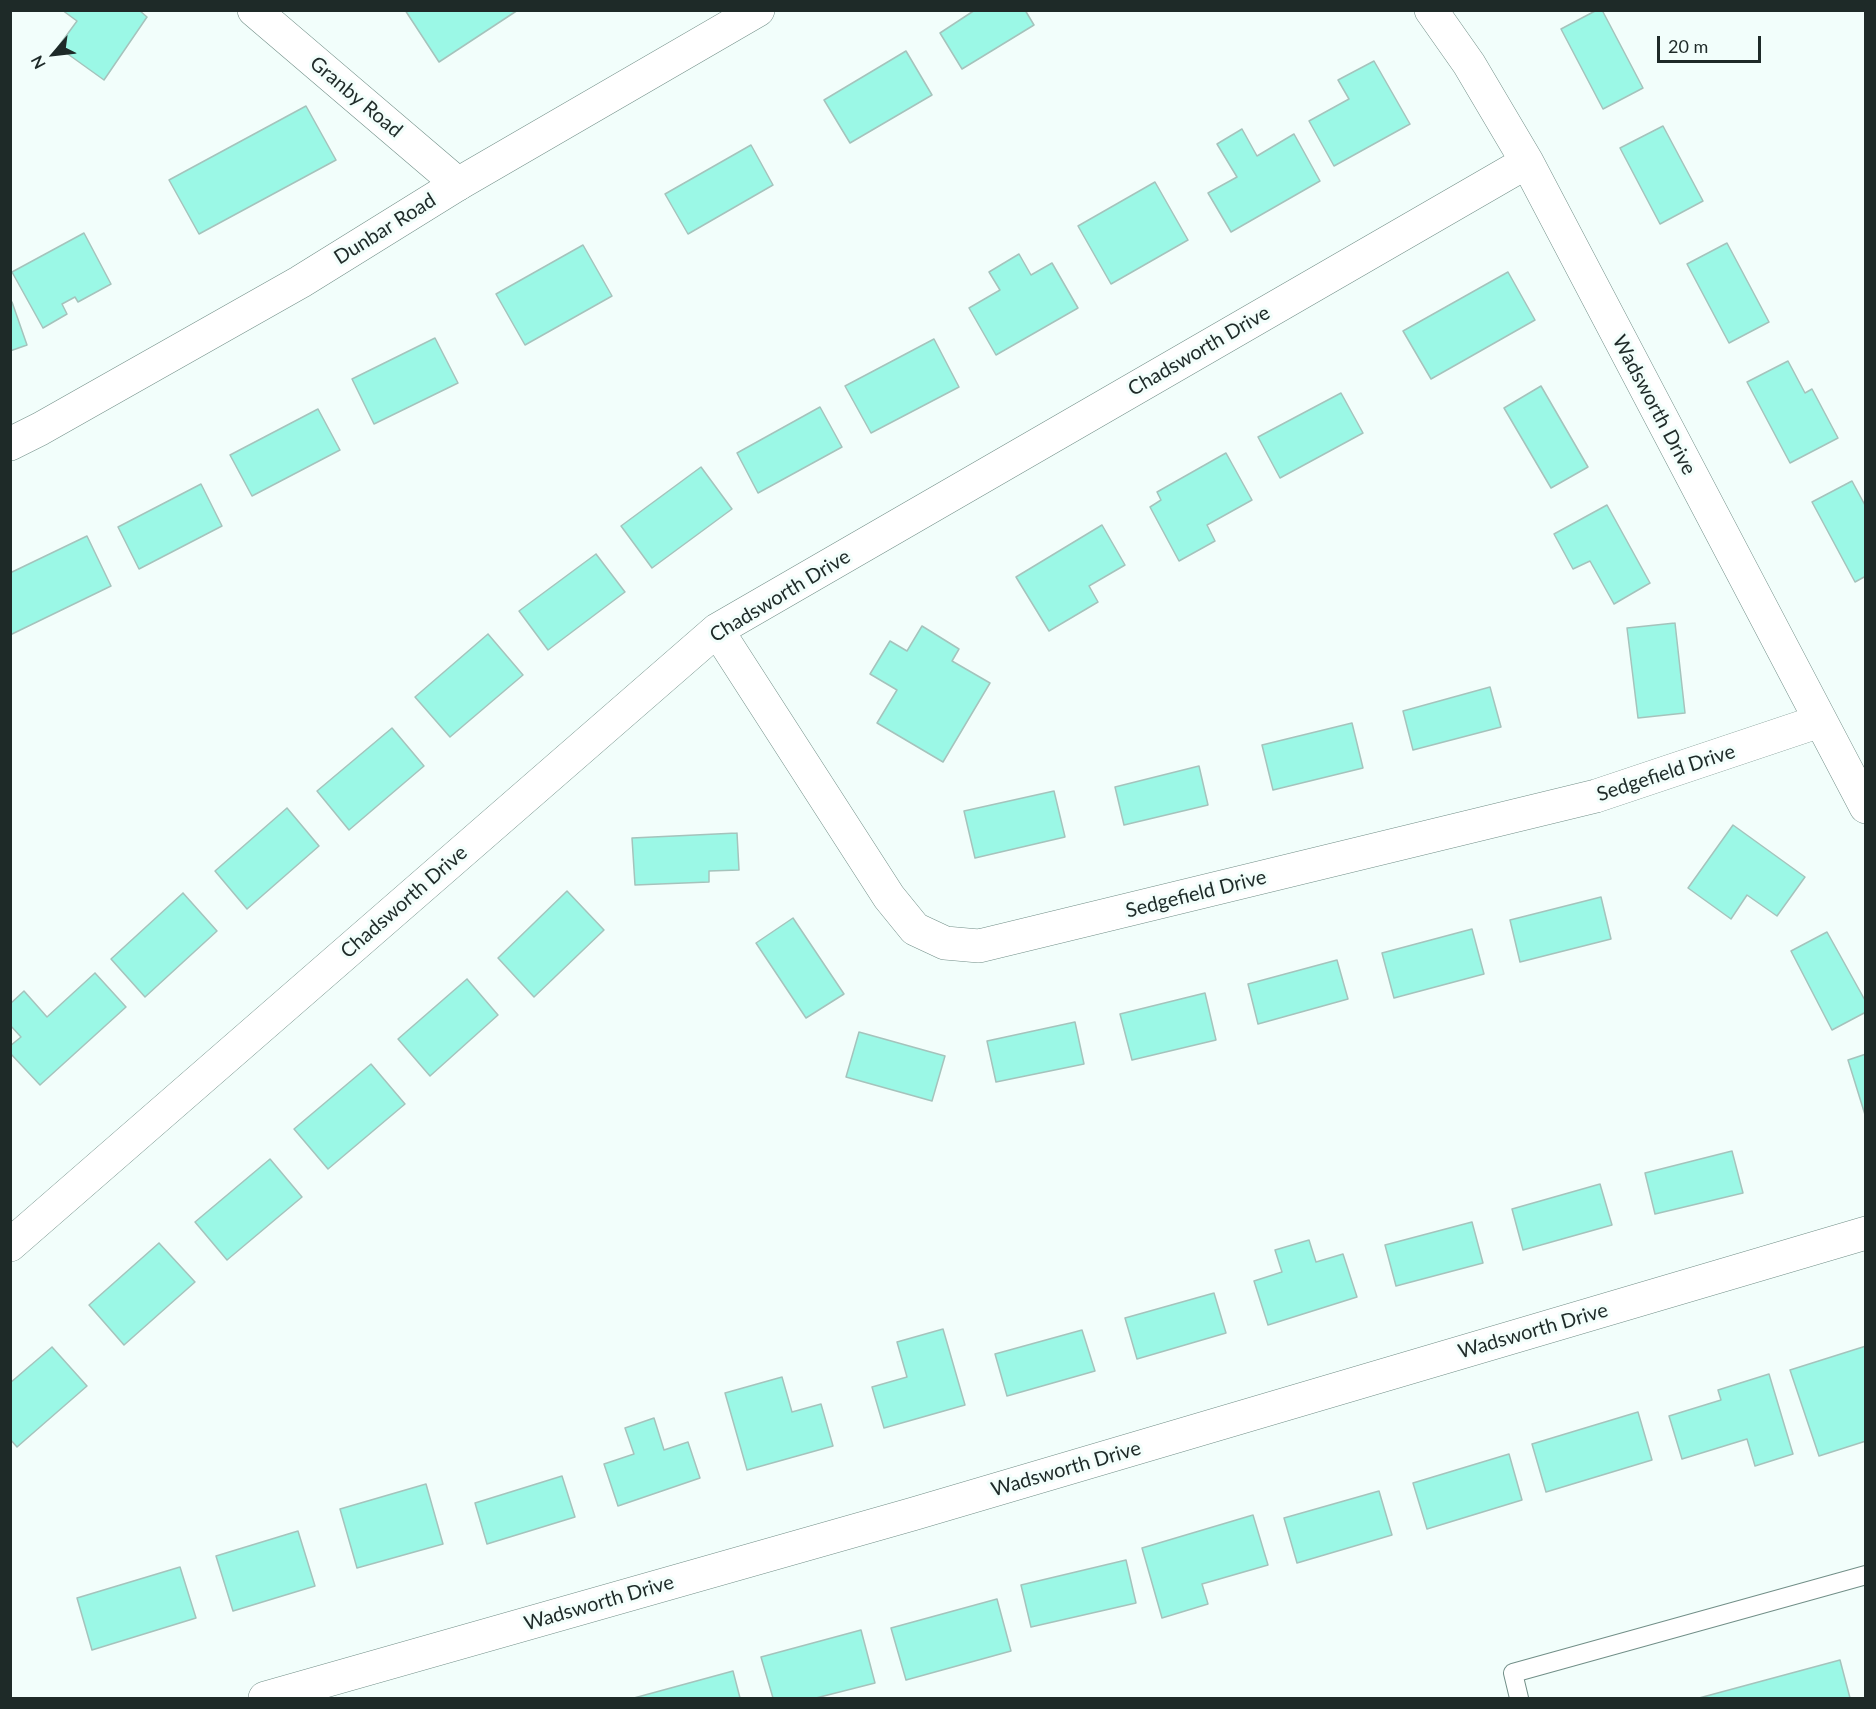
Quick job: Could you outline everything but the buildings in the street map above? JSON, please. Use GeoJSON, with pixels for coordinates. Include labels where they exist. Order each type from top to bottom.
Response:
{"type":"FeatureCollection","features":[{"type":"Feature","properties":{"kind":"street","name":"Granby Road"},"geometry":{"type":"LineString","coordinates":[[254,10],[458,184]]}},
{"type":"Feature","properties":{"kind":"street","name":"Dunbar Road"},"geometry":{"type":"LineString","coordinates":[[10,444],[300,282],[458,184],[758,10]]}},
{"type":"Feature","properties":{"kind":"street","name":"Wadsworth Drive"},"geometry":{"type":"LineString","coordinates":[[1431,10],[1469,64],[1527,162],[1866,807]]}},
{"type":"Feature","properties":{"kind":"street","name":"Chadsworth Drive"},"geometry":{"type":"LineString","coordinates":[[10,1245],[717,630],[1527,162]]}},
{"type":"Feature","properties":{"kind":"street","name":"Sedgefield Drive"},"geometry":{"type":"LineString","coordinates":[[717,630],[889,897],[915,929],[945,943],[979,946],[1596,796],[1820,721]]}},
{"type":"Feature","properties":{"kind":"street","name":"Wadsworth Drive"},"geometry":{"type":"LineString","coordinates":[[266,1698],[913,1514],[1866,1233]]}},
{"type":"Feature","properties":{"kind":"lane"},"geometry":{"type":"LineString","coordinates":[[1519,1698],[1513,1674],[1866,1575]]}}]}
